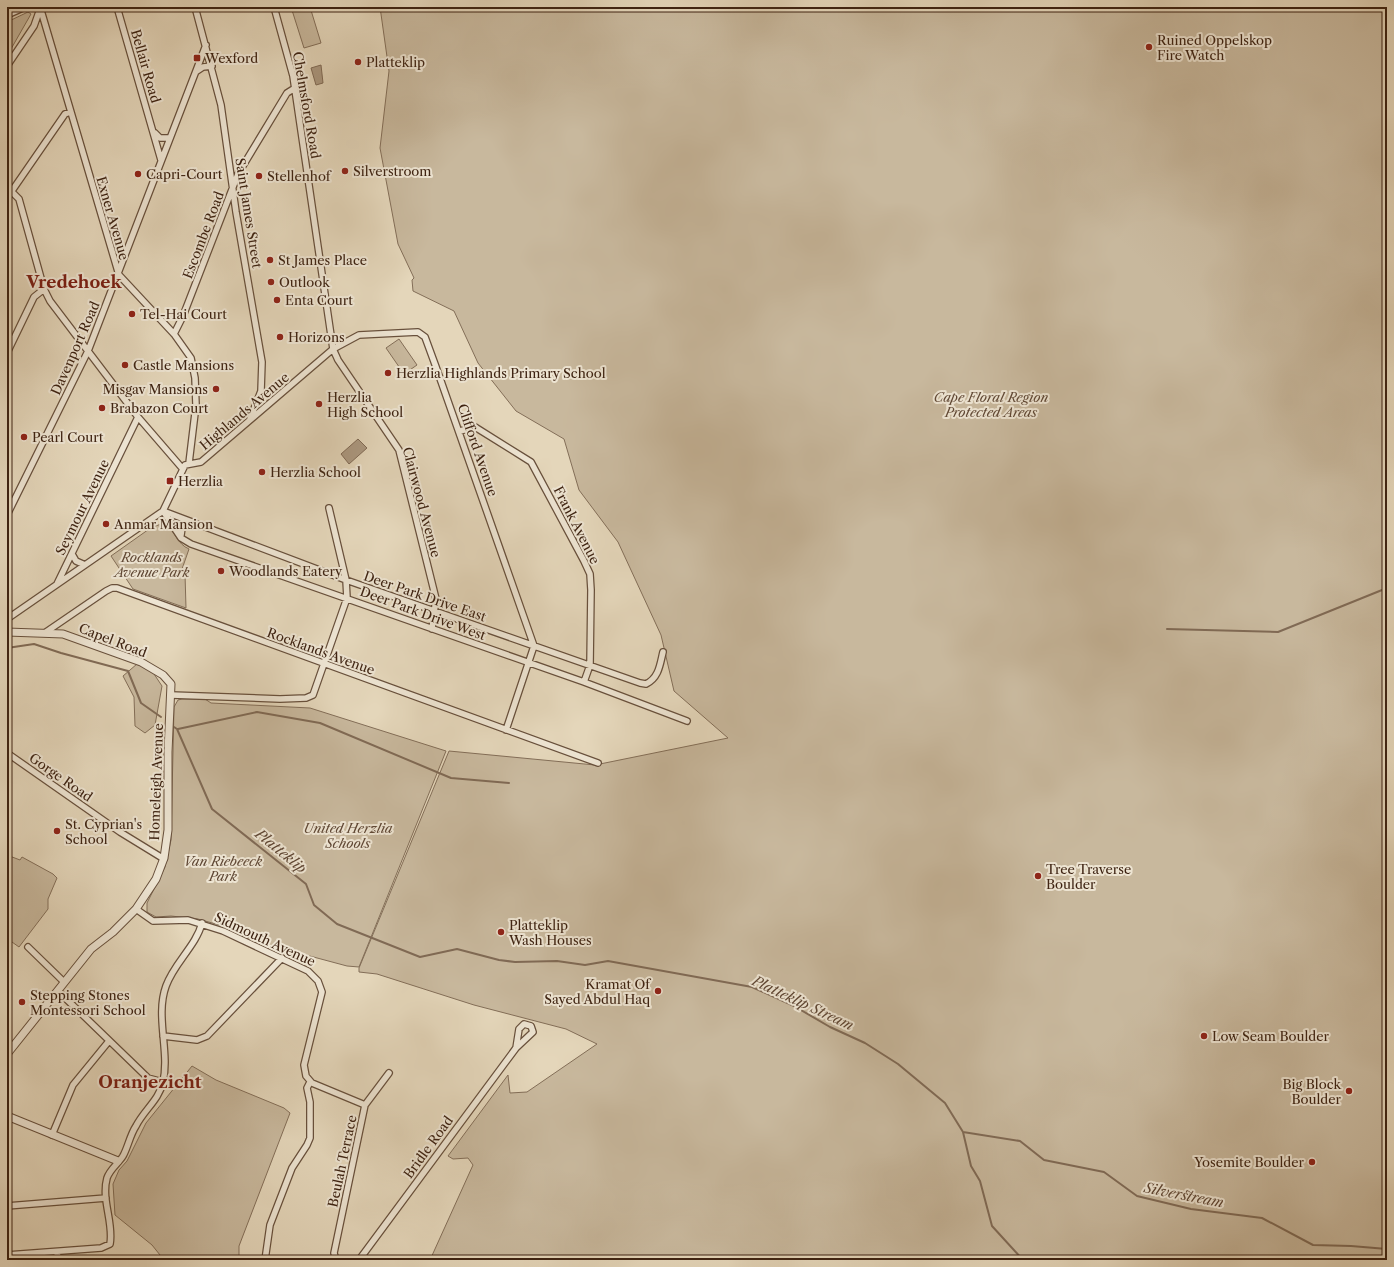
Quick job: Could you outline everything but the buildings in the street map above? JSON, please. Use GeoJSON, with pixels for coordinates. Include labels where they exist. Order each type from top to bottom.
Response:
{"type":"FeatureCollection","features":[{"type":"Feature","properties":{"kind":"street"},"geometry":{"type":"LineString","coordinates":[[7,15],[25,7]]}},
{"type":"Feature","properties":{"kind":"street","name":"Bellair Road"},"geometry":{"type":"LineString","coordinates":[[118,7],[161,160]]}},
{"type":"Feature","properties":{"kind":"street","name":"Saint James Street"},"geometry":{"type":"LineString","coordinates":[[195,7],[212,66],[221,105],[243,258],[251,290],[263,377],[258,404],[248,423]]}},
{"type":"Feature","properties":{"kind":"street","name":"Chelmsford Road"},"geometry":{"type":"LineString","coordinates":[[274,7],[295,88],[334,350]]}},
{"type":"Feature","properties":{"kind":"street"},"geometry":{"type":"LineString","coordinates":[[7,66],[34,26],[40,8]]}},
{"type":"Feature","properties":{"kind":"street","name":"Exner Avenue"},"geometry":{"type":"LineString","coordinates":[[40,8],[119,275],[174,334],[191,358],[195,378],[196,405],[189,463]]}},
{"type":"Feature","properties":{"kind":"street","name":"Davenport Road"},"geometry":{"type":"LineString","coordinates":[[8,512],[88,351],[119,275],[123,259],[206,46]]}},
{"type":"Feature","properties":{"kind":"street"},"geometry":{"type":"LineString","coordinates":[[196,73],[203,67],[212,66]]}},
{"type":"Feature","properties":{"kind":"street","name":"Escombe Road"},"geometry":{"type":"LineString","coordinates":[[174,334],[183,316],[238,174],[287,93],[295,88]]}},
{"type":"Feature","properties":{"kind":"street"},"geometry":{"type":"LineString","coordinates":[[7,198],[66,114],[70,112]]}},
{"type":"Feature","properties":{"kind":"street"},"geometry":{"type":"LineString","coordinates":[[154,131],[160,138],[169,138]]}},
{"type":"Feature","properties":{"kind":"street"},"geometry":{"type":"LineString","coordinates":[[7,619],[163,511],[182,468],[138,417],[50,302],[44,289],[19,199],[11,191]]}},
{"type":"Feature","properties":{"kind":"street"},"geometry":{"type":"LineString","coordinates":[[7,353],[34,298],[44,289]]}},
{"type":"Feature","properties":{"kind":"street","name":"Clifford Avenue"},"geometry":{"type":"LineString","coordinates":[[334,350],[359,335],[410,331],[422,334],[460,431],[534,646]]}},
{"type":"Feature","properties":{"kind":"street","name":"Highlands Avenue"},"geometry":{"type":"LineString","coordinates":[[182,468],[189,463],[201,462],[334,350]]}},
{"type":"Feature","properties":{"kind":"street","name":"Clairwood Avenue"},"geometry":{"type":"LineString","coordinates":[[334,350],[338,360],[399,450],[436,599],[432,629]]}},
{"type":"Feature","properties":{"kind":"street","name":"Seymour Avenue"},"geometry":{"type":"LineString","coordinates":[[57,584],[138,417]]}},
{"type":"Feature","properties":{"kind":"street","name":"Frank Avenue"},"geometry":{"type":"LineString","coordinates":[[460,431],[470,427],[479,429],[524,457],[534,467],[590,574],[590,665],[584,682]]}},
{"type":"Feature","properties":{"kind":"street"},"geometry":{"type":"LineString","coordinates":[[171,695],[280,699],[306,698],[313,695],[347,598],[346,580],[329,508]]}},
{"type":"Feature","properties":{"kind":"street"},"geometry":{"type":"LineString","coordinates":[[163,511],[181,538]]}},
{"type":"Feature","properties":{"kind":"street","name":"Deer Park Drive East"},"geometry":{"type":"LineString","coordinates":[[163,511],[346,580],[640,683],[646,684],[656,674],[664,652]]}},
{"type":"Feature","properties":{"kind":"street"},"geometry":{"type":"LineString","coordinates":[[181,538],[182,528],[188,521]]}},
{"type":"Feature","properties":{"kind":"street","name":"Deer Park Drive West"},"geometry":{"type":"LineString","coordinates":[[181,538],[191,544],[584,682],[687,721]]}},
{"type":"Feature","properties":{"kind":"street"},"geometry":{"type":"LineString","coordinates":[[72,554],[76,561],[85,565]]}},
{"type":"Feature","properties":{"kind":"street","name":"Rocklands Avenue"},"geometry":{"type":"LineString","coordinates":[[46,632],[106,591],[112,588],[117,588],[598,763]]}},
{"type":"Feature","properties":{"kind":"street","name":"Capel Road"},"geometry":{"type":"LineString","coordinates":[[7,632],[46,632],[63,634],[141,662],[169,679],[171,684],[171,695]]}},
{"type":"Feature","properties":{"kind":"street"},"geometry":{"type":"LineString","coordinates":[[506,730],[530,663],[534,646]]}},
{"type":"Feature","properties":{"kind":"street","name":"Homeleigh Avenue"},"geometry":{"type":"LineString","coordinates":[[136,909],[156,879],[164,859],[168,830],[168,752],[171,695]]}},
{"type":"Feature","properties":{"kind":"street","name":"Gorge Road"},"geometry":{"type":"LineString","coordinates":[[7,753],[120,832],[164,859]]}},
{"type":"Feature","properties":{"kind":"street"},"geometry":{"type":"LineString","coordinates":[[7,1054],[92,949],[113,932],[136,909]]}},
{"type":"Feature","properties":{"kind":"street","name":"Sidmouth Avenue"},"geometry":{"type":"LineString","coordinates":[[136,909],[153,921],[183,920],[202,923],[223,931],[282,958],[314,976],[322,989],[304,1065],[306,1076],[310,1082],[307,1088],[310,1102],[310,1138],[292,1168],[270,1225],[265,1260]]}},
{"type":"Feature","properties":{"kind":"street"},"geometry":{"type":"LineString","coordinates":[[7,1256],[101,1248],[110,1244],[106,1198],[107,1177],[123,1156],[136,1125],[158,1094],[163,1082],[162,1014],[166,987],[179,961],[200,932],[202,923]]}},
{"type":"Feature","properties":{"kind":"street"},"geometry":{"type":"LineString","coordinates":[[28,947],[64,982]]}},
{"type":"Feature","properties":{"kind":"street"},"geometry":{"type":"LineString","coordinates":[[163,1036],[197,1040],[207,1036],[282,958]]}},
{"type":"Feature","properties":{"kind":"street"},"geometry":{"type":"LineString","coordinates":[[58,991],[148,1078],[163,1082]]}},
{"type":"Feature","properties":{"kind":"street"},"geometry":{"type":"LineString","coordinates":[[52,1135],[72,1085],[109,1041]]}},
{"type":"Feature","properties":{"kind":"street","name":"Bridle Road"},"geometry":{"type":"LineString","coordinates":[[359,1260],[516,1048]]}},
{"type":"Feature","properties":{"kind":"street","name":"Beulah Terrace"},"geometry":{"type":"LineString","coordinates":[[336,1260],[334,1253],[365,1105],[389,1073]]}},
{"type":"Feature","properties":{"kind":"street"},"geometry":{"type":"LineString","coordinates":[[310,1082],[365,1105]]}},
{"type":"Feature","properties":{"kind":"street"},"geometry":{"type":"LineString","coordinates":[[7,1116],[118,1161]]}},
{"type":"Feature","properties":{"kind":"street"},"geometry":{"type":"LineString","coordinates":[[7,1206],[106,1198]]}},
{"type":"Feature","properties":{"kind":"street"},"geometry":{"type":"LineString","coordinates":[[56,1260],[58,1252]]}},
{"type":"Feature","properties":{"kind":"green space"},"geometry":{"type":"Polygon","coordinates":[[[291,7],[310,7],[321,43],[304,48],[291,7]]]}},
{"type":"Feature","properties":{"kind":"green space","name":"Cape Floral Region Protected Areas"},"geometry":{"type":"Polygon","coordinates":[[[380,7],[1387,7],[1387,1260],[430,1260],[473,1165],[468,1158],[453,1159],[448,1156],[508,1075],[510,1093],[527,1092],[597,1044],[566,1029],[474,1005],[377,974],[359,972],[359,968],[449,751],[595,765],[728,738],[674,691],[661,635],[618,542],[579,490],[564,439],[516,411],[478,363],[454,311],[413,291],[412,280],[414,278],[398,244],[380,148],[389,71],[380,7]]]}},
{"type":"Feature","properties":{"kind":"green space"},"geometry":{"type":"Polygon","coordinates":[[[28,12],[31,14],[7,56],[7,22],[28,12]]]}},
{"type":"Feature","properties":{"kind":"green space"},"geometry":{"type":"Polygon","coordinates":[[[399,339],[417,365],[404,374],[386,348],[399,339]]]}},
{"type":"Feature","properties":{"kind":"green space","name":"Rocklands Avenue Park"},"geometry":{"type":"Polygon","coordinates":[[[165,523],[179,541],[189,549],[181,572],[185,574],[186,608],[133,589],[111,556],[152,527],[165,523]]]}},
{"type":"Feature","properties":{"kind":"green space"},"geometry":{"type":"Polygon","coordinates":[[[137,664],[152,671],[162,686],[155,725],[145,733],[135,726],[134,697],[123,676],[137,664]]]}},
{"type":"Feature","properties":{"kind":"green space","name":"Van Riebeeck Park"},"geometry":{"type":"Polygon","coordinates":[[[205,699],[211,703],[310,708],[446,751],[359,967],[347,966],[306,955],[294,950],[283,953],[223,926],[198,919],[171,916],[156,917],[147,912],[147,903],[165,867],[171,840],[174,707],[178,700],[205,699]]]}},
{"type":"Feature","properties":{"kind":"green space"},"geometry":{"type":"Polygon","coordinates":[[[7,855],[20,860],[22,857],[53,874],[57,878],[48,899],[48,909],[19,947],[12,942],[7,947],[7,855]]]}},
{"type":"Feature","properties":{"kind":"green space"},"geometry":{"type":"Polygon","coordinates":[[[192,1066],[216,1080],[284,1108],[290,1113],[239,1246],[239,1260],[164,1260],[152,1245],[115,1215],[113,1184],[119,1170],[127,1161],[146,1123],[192,1066]]]}},
{"type":"Feature","properties":{"kind":"shaded area"},"geometry":{"type":"Polygon","coordinates":[[[321,65],[323,83],[316,85],[311,68],[321,65]]]}},
{"type":"Feature","properties":{"kind":"shaded area"},"geometry":{"type":"Polygon","coordinates":[[[358,439],[367,448],[349,464],[341,454],[358,439]]]}},
{"type":"Feature","properties":{"kind":"waterway"},"geometry":{"type":"LineString","coordinates":[[1167,629],[1278,632],[1387,588]]}},
{"type":"Feature","properties":{"kind":"waterway","name":"Platteklip"},"geometry":{"type":"LineString","coordinates":[[7,648],[34,644],[128,671],[141,703],[161,717]]}},
{"type":"Feature","properties":{"kind":"waterway"},"geometry":{"type":"LineString","coordinates":[[178,729],[257,712],[320,723],[451,778],[509,783]]}},
{"type":"Feature","properties":{"kind":"waterway","name":"Platteklip Stream"},"geometry":{"type":"LineString","coordinates":[[174,727],[177,729],[212,809],[306,884],[314,905],[337,924],[420,957],[457,949],[499,960],[515,962],[557,961],[585,965],[608,961],[752,987],[794,1006],[830,1027],[865,1043],[898,1064],[945,1103],[963,1132],[971,1166],[980,1181],[992,1226],[1023,1260]]}},
{"type":"Feature","properties":{"kind":"waterway","name":"Silverstream"},"geometry":{"type":"LineString","coordinates":[[963,1132],[1020,1141],[1044,1160],[1104,1172],[1137,1196],[1191,1209],[1262,1218],[1313,1245],[1387,1249]]}},
{"type":"Feature","properties":{"kind":"place","name":"Ruined Oppelskop Fire Watch"},"geometry":{"type":"Point","coordinates":[1149,47]}},
{"type":"Feature","properties":{"kind":"place","name":"Wexford"},"geometry":{"type":"Point","coordinates":[197,58]}},
{"type":"Feature","properties":{"kind":"place","name":"Platteklip"},"geometry":{"type":"Point","coordinates":[358,62]}},
{"type":"Feature","properties":{"kind":"place","name":"Silverstroom"},"geometry":{"type":"Point","coordinates":[345,171]}},
{"type":"Feature","properties":{"kind":"place","name":"Capri-Court"},"geometry":{"type":"Point","coordinates":[138,174]}},
{"type":"Feature","properties":{"kind":"place","name":"Stellenhof"},"geometry":{"type":"Point","coordinates":[259,176]}},
{"type":"Feature","properties":{"kind":"place","name":"St James Place"},"geometry":{"type":"Point","coordinates":[270,260]}},
{"type":"Feature","properties":{"kind":"place","name":"Outlook"},"geometry":{"type":"Point","coordinates":[271,282]}},
{"type":"Feature","properties":{"kind":"place","name":"Enta Court"},"geometry":{"type":"Point","coordinates":[277,300]}},
{"type":"Feature","properties":{"kind":"place","name":"Tel-Hai Court"},"geometry":{"type":"Point","coordinates":[132,314]}},
{"type":"Feature","properties":{"kind":"place","name":"Horizons"},"geometry":{"type":"Point","coordinates":[280,337]}},
{"type":"Feature","properties":{"kind":"place","name":"Castle Mansions"},"geometry":{"type":"Point","coordinates":[125,365]}},
{"type":"Feature","properties":{"kind":"place","name":"Herzlia Highlands Primary School"},"geometry":{"type":"Point","coordinates":[388,373]}},
{"type":"Feature","properties":{"kind":"place","name":"Misgav Mansions"},"geometry":{"type":"Point","coordinates":[216,389]}},
{"type":"Feature","properties":{"kind":"place","name":"Herzlia High School"},"geometry":{"type":"Point","coordinates":[319,404]}},
{"type":"Feature","properties":{"kind":"place","name":"Brabazon Court"},"geometry":{"type":"Point","coordinates":[102,408]}},
{"type":"Feature","properties":{"kind":"place","name":"Pearl Court"},"geometry":{"type":"Point","coordinates":[24,437]}},
{"type":"Feature","properties":{"kind":"place","name":"Herzlia School"},"geometry":{"type":"Point","coordinates":[262,472]}},
{"type":"Feature","properties":{"kind":"place","name":"Herzlia"},"geometry":{"type":"Point","coordinates":[170,481]}},
{"type":"Feature","properties":{"kind":"place","name":"Anmar Mansion"},"geometry":{"type":"Point","coordinates":[106,524]}},
{"type":"Feature","properties":{"kind":"place","name":"Woodlands Eatery"},"geometry":{"type":"Point","coordinates":[221,571]}},
{"type":"Feature","properties":{"kind":"place","name":"St. Cyprian's School"},"geometry":{"type":"Point","coordinates":[57,831]}},
{"type":"Feature","properties":{"kind":"place","name":"Tree Traverse Boulder"},"geometry":{"type":"Point","coordinates":[1038,876]}},
{"type":"Feature","properties":{"kind":"place","name":"Platteklip Wash Houses"},"geometry":{"type":"Point","coordinates":[501,932]}},
{"type":"Feature","properties":{"kind":"place","name":"Kramat Of Sayed Abdul Haq"},"geometry":{"type":"Point","coordinates":[658,991]}},
{"type":"Feature","properties":{"kind":"place","name":"Stepping Stones Montessori School"},"geometry":{"type":"Point","coordinates":[22,1002]}},
{"type":"Feature","properties":{"kind":"place","name":"Low Seam Boulder"},"geometry":{"type":"Point","coordinates":[1204,1036]}},
{"type":"Feature","properties":{"kind":"place","name":"Big Block Boulder"},"geometry":{"type":"Point","coordinates":[1349,1091]}},
{"type":"Feature","properties":{"kind":"place","name":"Yosemite Boulder"},"geometry":{"type":"Point","coordinates":[1312,1162]}},
{"type":"Feature","properties":{"kind":"district","name":"Vredehoek"},"geometry":{"type":"Point","coordinates":[74,282]}},
{"type":"Feature","properties":{"kind":"district","name":"Oranjezicht"},"geometry":{"type":"Point","coordinates":[150,1082]}},
{"type":"Feature","properties":{"kind":"park label","name":"United Herzlia Schools"},"geometry":{"type":"Point","coordinates":[348,836]}}]}
